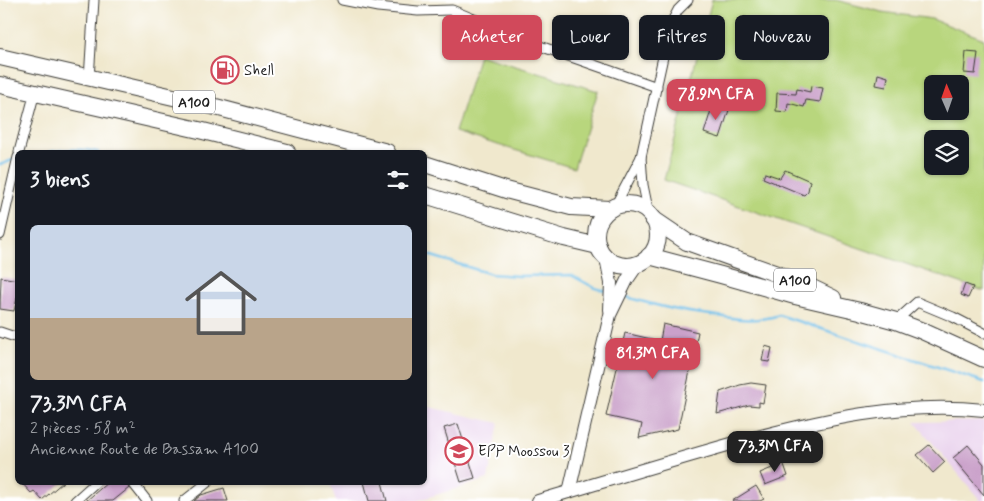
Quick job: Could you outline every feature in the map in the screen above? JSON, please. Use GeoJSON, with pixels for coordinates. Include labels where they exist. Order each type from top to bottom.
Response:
{"type":"FeatureCollection","features":[{"type":"Feature","properties":{"kind":"highway","name":"A100"},"geometry":{"type":"LineString","coordinates":[[0,57],[208,105],[379,150]]}},
{"type":"Feature","properties":{"kind":"highway","name":"A100"},"geometry":{"type":"LineString","coordinates":[[0,85],[200,130],[279,150]]}},
{"type":"Feature","properties":{"kind":"highway"},"geometry":{"type":"LineString","coordinates":[[427,165],[506,190],[571,207],[612,208],[624,204],[634,205],[642,208],[651,217],[657,229],[657,239],[655,248],[643,260],[621,265],[602,252],[555,235],[427,196]]}},
{"type":"Feature","properties":{"kind":"highway"},"geometry":{"type":"LineString","coordinates":[[602,252],[596,236],[597,226],[602,216],[612,208]]}},
{"type":"Feature","properties":{"kind":"highway","name":"A100"},"geometry":{"type":"LineString","coordinates":[[651,217],[687,242],[802,283],[860,311]]}},
{"type":"Feature","properties":{"kind":"highway","name":"A100"},"geometry":{"type":"LineString","coordinates":[[643,260],[721,275],[795,296],[860,311],[920,330],[984,359]]}},
{"type":"Feature","properties":{"kind":"main road"},"geometry":{"type":"LineString","coordinates":[[602,252],[611,283],[610,315]]}},
{"type":"Feature","properties":{"kind":"main road"},"geometry":{"type":"LineString","coordinates":[[570,492],[577,465],[584,420],[610,315],[627,280],[643,260]]}},
{"type":"Feature","properties":{"kind":"main road"},"geometry":{"type":"LineString","coordinates":[[538,501],[696,454],[818,422],[885,410],[965,408],[984,410]]}},
{"type":"Feature","properties":{"kind":"street"},"geometry":{"type":"LineString","coordinates":[[89,78],[94,0]]}},
{"type":"Feature","properties":{"kind":"street"},"geometry":{"type":"LineString","coordinates":[[342,0],[378,7],[418,11],[452,10],[537,46],[657,87]]}},
{"type":"Feature","properties":{"kind":"street"},"geometry":{"type":"LineString","coordinates":[[451,0],[452,10]]}},
{"type":"Feature","properties":{"kind":"street"},"geometry":{"type":"LineString","coordinates":[[612,208],[641,157],[670,25],[678,10],[688,0]]}},
{"type":"Feature","properties":{"kind":"street"},"geometry":{"type":"LineString","coordinates":[[20,150],[36,92]]}},
{"type":"Feature","properties":{"kind":"street"},"geometry":{"type":"LineString","coordinates":[[641,157],[643,185],[651,217]]}},
{"type":"Feature","properties":{"kind":"street"},"geometry":{"type":"LineString","coordinates":[[0,235],[15,170]]}},
{"type":"Feature","properties":{"kind":"street"},"geometry":{"type":"LineString","coordinates":[[896,322],[917,302],[953,317],[984,333]]}},
{"type":"Feature","properties":{"kind":"street"},"geometry":{"type":"LineString","coordinates":[[0,332],[15,337]]}},
{"type":"Feature","properties":{"kind":"street"},"geometry":{"type":"LineString","coordinates":[[75,501],[93,485]]}},
{"type":"Feature","properties":{"kind":"street"},"geometry":{"type":"LineString","coordinates":[[134,485],[147,501]]}},
{"type":"Feature","properties":{"kind":"street"},"geometry":{"type":"LineString","coordinates":[[184,501],[204,485]]}},
{"type":"Feature","properties":{"kind":"shaded area","name":"EPP Moossou 3"},"geometry":{"type":"Polygon","coordinates":[[[427,406],[499,423],[488,479],[416,501],[336,501],[331,485],[427,485],[427,406]]]}},
{"type":"Feature","properties":{"kind":"shaded area"},"geometry":{"type":"Polygon","coordinates":[[[984,421],[984,501],[981,501],[915,422],[984,421]]]}},
{"type":"Feature","properties":{"kind":"green space"},"geometry":{"type":"Polygon","coordinates":[[[712,0],[836,0],[882,12],[932,19],[984,39],[984,291],[664,180],[696,60],[725,60],[725,15],[708,15],[712,0]]]}},
{"type":"Feature","properties":{"kind":"green space"},"geometry":{"type":"Polygon","coordinates":[[[477,60],[496,60],[598,91],[574,168],[455,132],[477,60]]]}},
{"type":"Feature","properties":{"kind":"building"},"geometry":{"type":"Polygon","coordinates":[[[966,52],[978,53],[975,74],[964,73],[966,52]]]}},
{"type":"Feature","properties":{"kind":"building"},"geometry":{"type":"Polygon","coordinates":[[[878,74],[888,77],[886,87],[876,85],[878,74]]]}},
{"type":"Feature","properties":{"kind":"building"},"geometry":{"type":"Polygon","coordinates":[[[811,86],[823,88],[820,102],[806,100],[804,107],[788,103],[787,112],[776,111],[777,93],[796,94],[797,89],[810,92],[811,86]]]}},
{"type":"Feature","properties":{"kind":"building"},"geometry":{"type":"Polygon","coordinates":[[[713,104],[729,110],[720,138],[704,133],[713,104]]]}},
{"type":"Feature","properties":{"kind":"building"},"geometry":{"type":"Polygon","coordinates":[[[785,170],[810,181],[808,191],[804,195],[763,178],[765,173],[780,178],[785,170]]]}},
{"type":"Feature","properties":{"kind":"building"},"geometry":{"type":"Polygon","coordinates":[[[1,277],[15,279],[14,311],[0,309],[1,277]]]}},
{"type":"Feature","properties":{"kind":"building"},"geometry":{"type":"Polygon","coordinates":[[[965,284],[973,287],[968,298],[961,295],[965,284]]]}},
{"type":"Feature","properties":{"kind":"building"},"geometry":{"type":"Polygon","coordinates":[[[663,324],[698,332],[678,429],[639,438],[642,424],[606,416],[625,333],[660,341],[663,324]]]}},
{"type":"Feature","properties":{"kind":"building"},"geometry":{"type":"Polygon","coordinates":[[[765,346],[772,348],[769,362],[762,361],[765,346]]]}},
{"type":"Feature","properties":{"kind":"building"},"geometry":{"type":"Polygon","coordinates":[[[751,383],[766,385],[763,403],[759,402],[759,406],[749,405],[717,414],[720,392],[751,383]]]}},
{"type":"Feature","properties":{"kind":"building"},"geometry":{"type":"Polygon","coordinates":[[[458,424],[475,478],[461,482],[444,428],[458,424]]]}},
{"type":"Feature","properties":{"kind":"building"},"geometry":{"type":"Polygon","coordinates":[[[929,445],[945,462],[933,473],[917,455],[929,445]]]}},
{"type":"Feature","properties":{"kind":"building"},"geometry":{"type":"Polygon","coordinates":[[[968,445],[984,464],[984,495],[953,458],[968,445]]]}},
{"type":"Feature","properties":{"kind":"building"},"geometry":{"type":"Polygon","coordinates":[[[782,459],[788,476],[765,485],[760,473],[777,466],[775,462],[782,459]]]}},
{"type":"Feature","properties":{"kind":"building"},"geometry":{"type":"Polygon","coordinates":[[[24,485],[60,485],[42,500],[34,491],[31,493],[24,485]]]}},
{"type":"Feature","properties":{"kind":"building"},"geometry":{"type":"Polygon","coordinates":[[[105,485],[128,485],[129,488],[113,501],[86,501],[105,485]]]}},
{"type":"Feature","properties":{"kind":"building"},"geometry":{"type":"Polygon","coordinates":[[[365,485],[383,485],[387,501],[369,501],[365,485]]]}},
{"type":"Feature","properties":{"kind":"building"},"geometry":{"type":"Polygon","coordinates":[[[756,486],[764,499],[760,501],[732,501],[756,486]]]}},
{"type":"Feature","properties":{"kind":"building"},"geometry":{"type":"Polygon","coordinates":[[[224,488],[228,501],[194,501],[201,495],[224,488]]]}},
{"type":"Feature","properties":{"kind":"waterway"},"geometry":{"type":"LineString","coordinates":[[62,150],[86,150]]}},
{"type":"Feature","properties":{"kind":"waterway"},"geometry":{"type":"LineString","coordinates":[[0,165],[15,159]]}},
{"type":"Feature","properties":{"kind":"waterway"},"geometry":{"type":"LineString","coordinates":[[427,255],[491,274],[519,276],[571,275],[595,288],[606,291]]}},
{"type":"Feature","properties":{"kind":"waterway"},"geometry":{"type":"LineString","coordinates":[[623,296],[673,309],[732,318],[759,319],[779,315],[984,382]]}},
{"type":"Feature","properties":{"kind":"place","name":"Shell"},"geometry":{"type":"Point","coordinates":[225,70]}},
{"type":"Feature","properties":{"kind":"place","name":"EPP Moossou 3"},"geometry":{"type":"Point","coordinates":[459,451]}}]}
